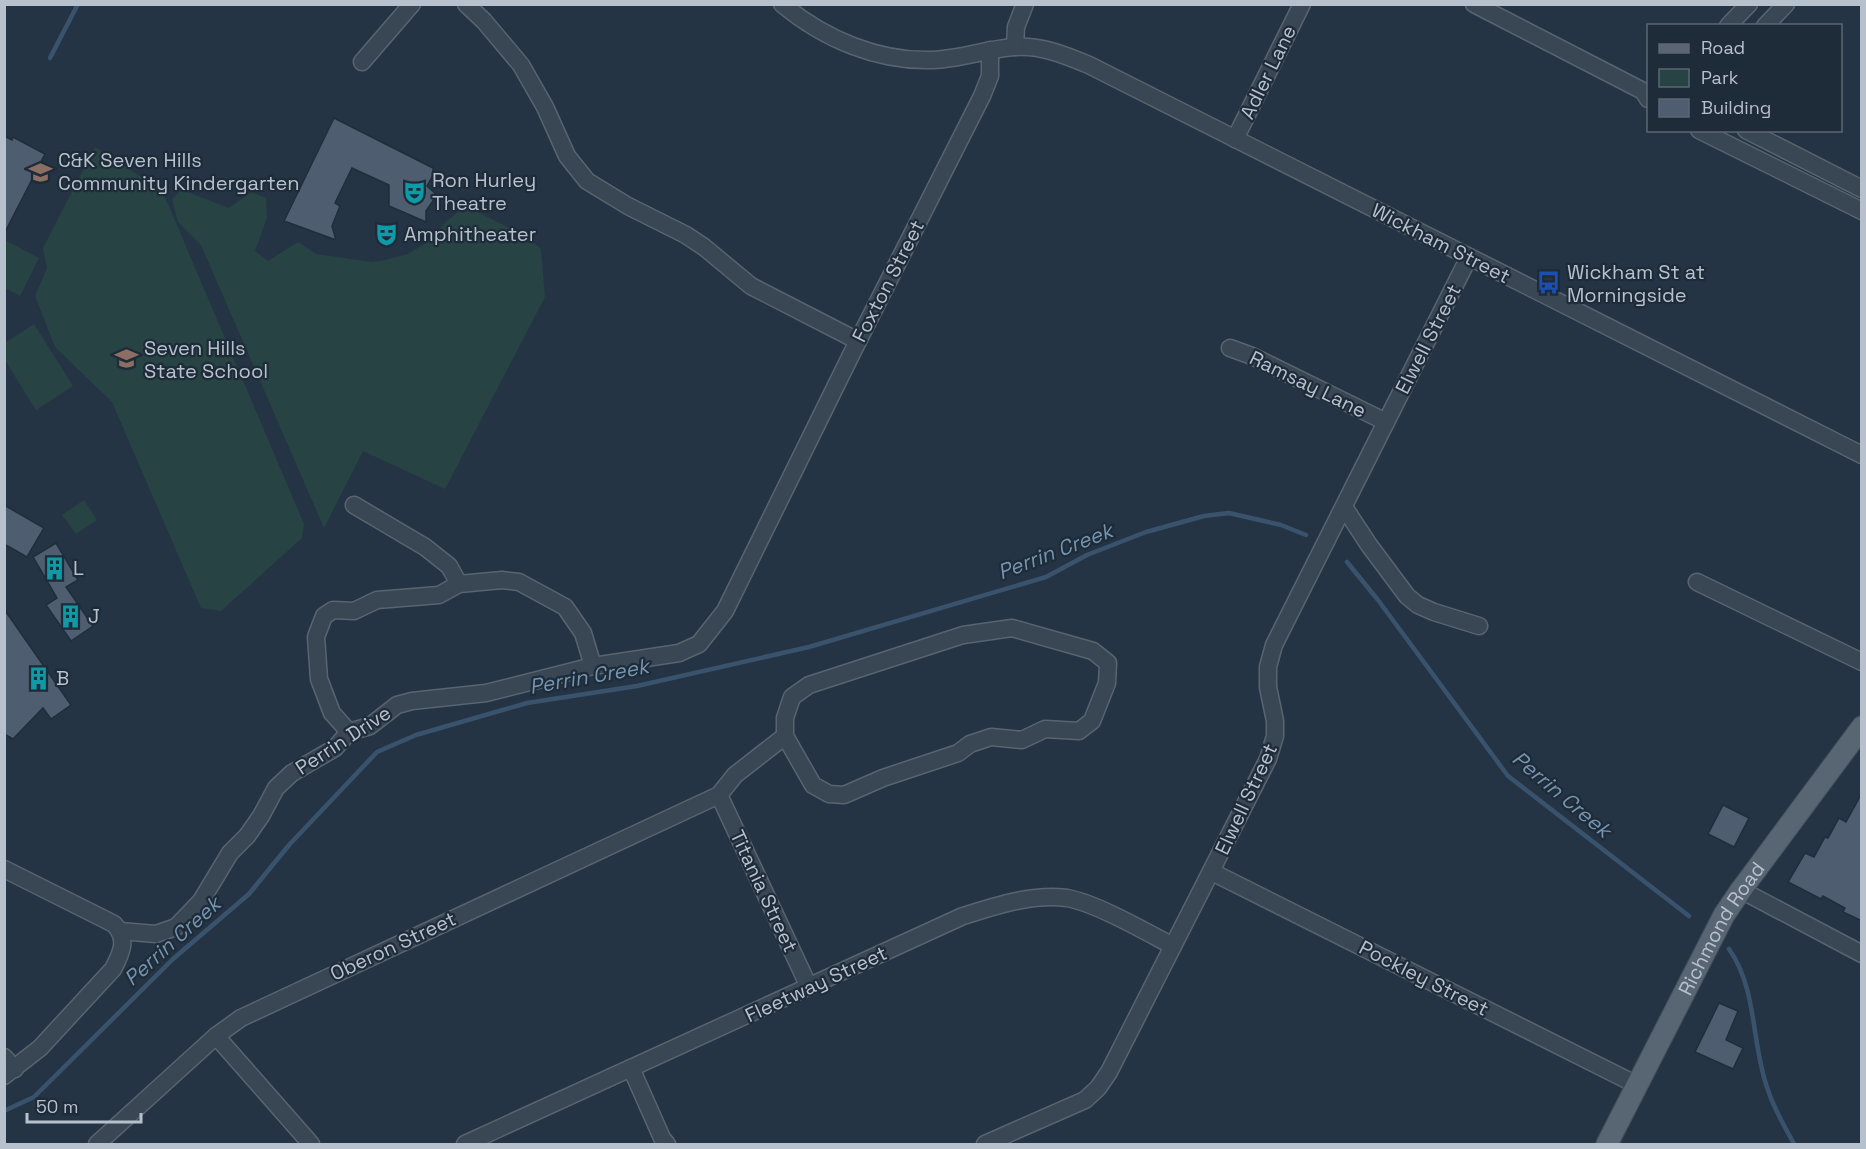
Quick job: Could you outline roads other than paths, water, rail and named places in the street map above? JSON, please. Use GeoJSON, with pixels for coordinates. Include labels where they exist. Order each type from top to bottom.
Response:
{"type":"FeatureCollection","features":[{"type":"Feature","properties":{"kind":"main road","name":"Richmond Road"},"geometry":{"type":"LineString","coordinates":[[1607,1144],[1714,935],[1741,890],[1862,727]]}},
{"type":"Feature","properties":{"kind":"street"},"geometry":{"type":"LineString","coordinates":[[362,62],[412,4]]}},
{"type":"Feature","properties":{"kind":"street"},"geometry":{"type":"LineString","coordinates":[[466,4],[484,21],[521,65],[545,107],[567,156],[587,181],[628,206],[686,235],[751,285],[858,341]]}},
{"type":"Feature","properties":{"kind":"street","name":"Wickham Street"},"geometry":{"type":"LineString","coordinates":[[782,4],[828,34],[869,52],[918,60],[936,60],[1015,47],[1063,54],[1862,455]]}},
{"type":"Feature","properties":{"kind":"street"},"geometry":{"type":"LineString","coordinates":[[1015,47],[1016,27],[1025,4]]}},
{"type":"Feature","properties":{"kind":"street","name":"Adler Lane"},"geometry":{"type":"LineString","coordinates":[[1235,139],[1302,4]]}},
{"type":"Feature","properties":{"kind":"street"},"geometry":{"type":"LineString","coordinates":[[1474,4],[1647,94]]}},
{"type":"Feature","properties":{"kind":"street"},"geometry":{"type":"LineString","coordinates":[[1730,24],[1749,4]]}},
{"type":"Feature","properties":{"kind":"street"},"geometry":{"type":"LineString","coordinates":[[1767,24],[1786,4]]}},
{"type":"Feature","properties":{"kind":"street","name":"Foxton Street"},"geometry":{"type":"LineString","coordinates":[[775,509],[986,87],[991,68],[990,51]]}},
{"type":"Feature","properties":{"kind":"street"},"geometry":{"type":"LineString","coordinates":[[1704,132],[1862,212]]}},
{"type":"Feature","properties":{"kind":"street"},"geometry":{"type":"LineString","coordinates":[[1750,132],[1862,189]]}},
{"type":"Feature","properties":{"kind":"street","name":"Elwell Street"},"geometry":{"type":"LineString","coordinates":[[985,1144],[1085,1100],[1098,1088],[1109,1072],[1268,759],[1275,736],[1268,667],[1274,645],[1469,257]]}},
{"type":"Feature","properties":{"kind":"street","name":"Ramsay Lane"},"geometry":{"type":"LineString","coordinates":[[1230,348],[1252,356],[1386,422]]}},
{"type":"Feature","properties":{"kind":"street"},"geometry":{"type":"LineString","coordinates":[[354,505],[425,548],[449,566],[459,584]]}},
{"type":"Feature","properties":{"kind":"street"},"geometry":{"type":"LineString","coordinates":[[1344,507],[1407,596],[1434,612],[1479,626]]}},
{"type":"Feature","properties":{"kind":"street","name":"Perrin Drive"},"geometry":{"type":"LineString","coordinates":[[120,931],[156,934],[176,927],[201,901],[230,853],[247,836],[261,816],[276,788],[292,773],[335,748],[350,732],[370,726],[397,705],[412,701],[486,693],[593,666],[679,653],[699,644],[726,610],[775,509]]}},
{"type":"Feature","properties":{"kind":"street"},"geometry":{"type":"LineString","coordinates":[[350,732],[332,713],[319,679],[316,637],[324,616],[333,610],[354,611],[377,600],[439,595],[459,584],[502,580],[519,582],[565,607],[583,633],[593,666]]}},
{"type":"Feature","properties":{"kind":"street"},"geometry":{"type":"LineString","coordinates":[[1697,582],[1862,662]]}},
{"type":"Feature","properties":{"kind":"street"},"geometry":{"type":"LineString","coordinates":[[1012,628],[1093,651],[1108,663],[1107,683],[1092,721],[1079,731],[1045,729],[1022,740],[991,736],[970,744],[958,753],[884,778],[844,795],[828,794],[813,784],[785,736],[785,718],[792,697],[809,685],[963,635],[1012,628]]}},
{"type":"Feature","properties":{"kind":"street"},"geometry":{"type":"LineString","coordinates":[[718,795],[735,775],[785,736]]}},
{"type":"Feature","properties":{"kind":"street","name":"Titania Street"},"geometry":{"type":"LineString","coordinates":[[718,795],[808,987]]}},
{"type":"Feature","properties":{"kind":"street","name":"Oberon Street"},"geometry":{"type":"LineString","coordinates":[[97,1144],[216,1036],[241,1018],[718,795]]}},
{"type":"Feature","properties":{"kind":"street"},"geometry":{"type":"LineString","coordinates":[[4,869],[106,919],[120,931],[123,942],[121,954],[113,969],[40,1048],[8,1067]]}},
{"type":"Feature","properties":{"kind":"street","name":"Pockley Street"},"geometry":{"type":"LineString","coordinates":[[1212,872],[1637,1084]]}},
{"type":"Feature","properties":{"kind":"street"},"geometry":{"type":"LineString","coordinates":[[1741,890],[1862,954]]}},
{"type":"Feature","properties":{"kind":"street","name":"Fleetway Street"},"geometry":{"type":"LineString","coordinates":[[465,1144],[963,916],[1017,901],[1048,897],[1069,898],[1098,909],[1173,946]]}},
{"type":"Feature","properties":{"kind":"street"},"geometry":{"type":"LineString","coordinates":[[216,1036],[311,1144]]}},
{"type":"Feature","properties":{"kind":"street"},"geometry":{"type":"LineString","coordinates":[[631,1068],[662,1138],[667,1144]]}},
{"type":"Feature","properties":{"kind":"waterway"},"geometry":{"type":"LineString","coordinates":[[50,58],[78,4]]}},
{"type":"Feature","properties":{"kind":"waterway","name":"Perrin Creek"},"geometry":{"type":"LineString","coordinates":[[4,1111],[34,1097],[173,959],[249,894],[289,845],[377,752],[416,735],[527,703],[637,686],[809,647],[1046,577],[1087,555],[1146,532],[1204,516],[1229,513],[1281,525],[1306,535]]}},
{"type":"Feature","properties":{"kind":"waterway","name":"Perrin Creek"},"geometry":{"type":"LineString","coordinates":[[1347,562],[1378,600],[1508,776],[1689,916]]}},
{"type":"Feature","properties":{"kind":"waterway","name":"Perrin Creek"},"geometry":{"type":"LineString","coordinates":[[1729,949],[1738,965],[1750,1000],[1759,1055],[1768,1090],[1776,1111],[1794,1144]]}},
{"type":"Feature","properties":{"kind":"place","name":"C&K Seven Hills Community Kindergarten"},"geometry":{"type":"Point","coordinates":[40,172]}},
{"type":"Feature","properties":{"kind":"place","name":"Ron Hurley Theatre"},"geometry":{"type":"Point","coordinates":[414,192]}},
{"type":"Feature","properties":{"kind":"place","name":"Amphitheater"},"geometry":{"type":"Point","coordinates":[386,234]}},
{"type":"Feature","properties":{"kind":"place","name":"Wickham St at Morningside"},"geometry":{"type":"Point","coordinates":[1549,283]}},
{"type":"Feature","properties":{"kind":"place","name":"Seven Hills State School"},"geometry":{"type":"Point","coordinates":[126,359]}},
{"type":"Feature","properties":{"kind":"place","name":"L"},"geometry":{"type":"Point","coordinates":[55,568]}},
{"type":"Feature","properties":{"kind":"place","name":"J"},"geometry":{"type":"Point","coordinates":[70,616]}},
{"type":"Feature","properties":{"kind":"place","name":"B"},"geometry":{"type":"Point","coordinates":[38,678]}}]}
